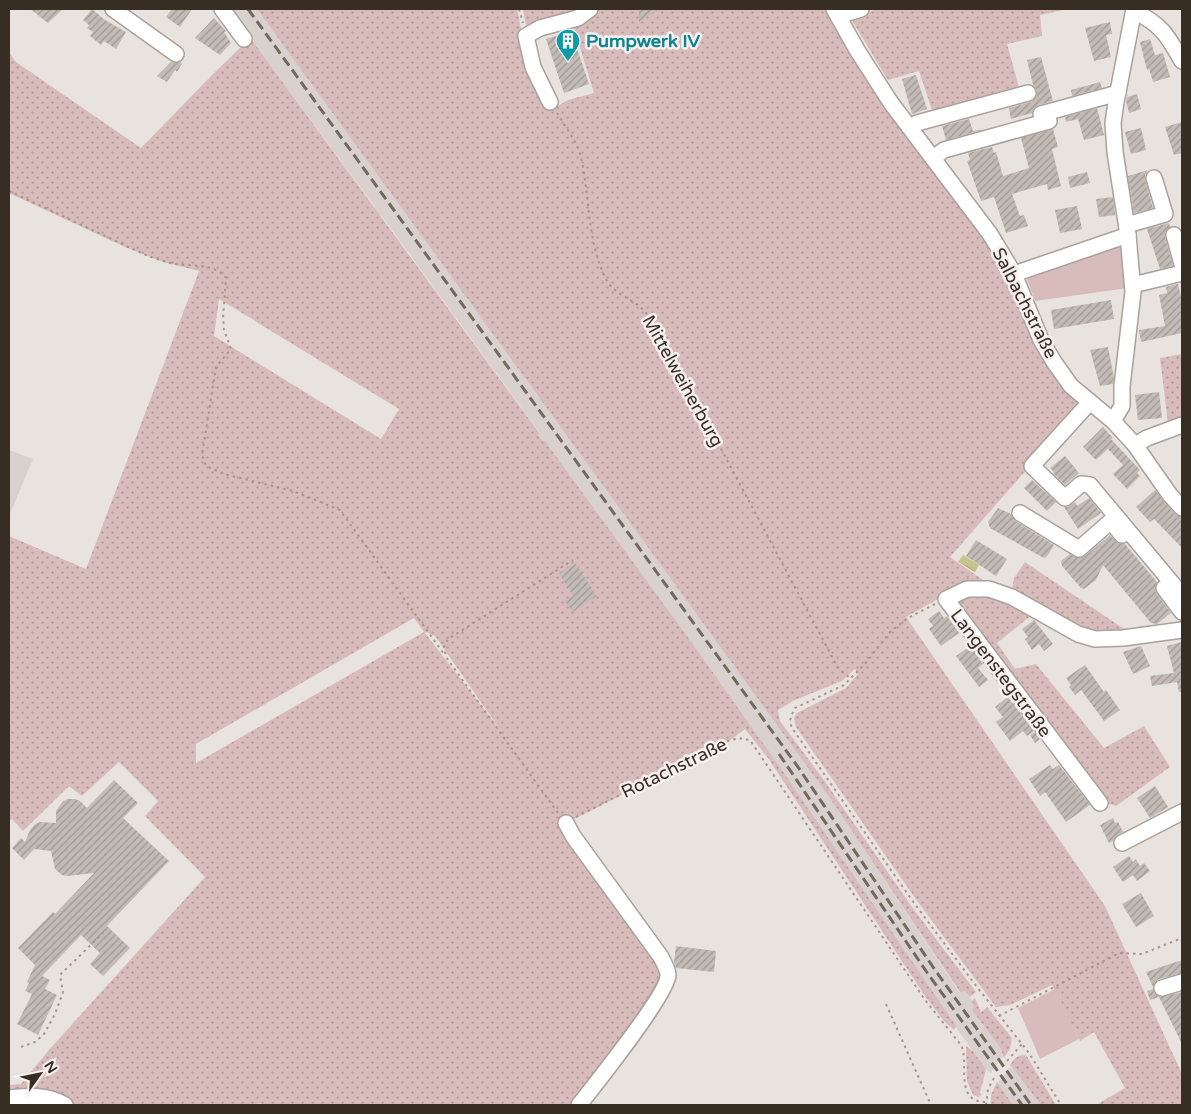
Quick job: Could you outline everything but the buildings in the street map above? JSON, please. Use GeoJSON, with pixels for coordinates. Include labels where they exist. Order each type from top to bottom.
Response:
{"type":"FeatureCollection","features":[{"type":"Feature","properties":{"kind":"street"},"geometry":{"type":"LineString","coordinates":[[113,9],[176,54]]}},
{"type":"Feature","properties":{"kind":"street"},"geometry":{"type":"LineString","coordinates":[[222,9],[244,39]]}},
{"type":"Feature","properties":{"kind":"street"},"geometry":{"type":"LineString","coordinates":[[550,102],[533,67],[526,36],[540,28],[578,18],[590,9]]}},
{"type":"Feature","properties":{"kind":"street"},"geometry":{"type":"LineString","coordinates":[[836,12],[861,9]]}},
{"type":"Feature","properties":{"kind":"street"},"geometry":{"type":"LineString","coordinates":[[1113,421],[1122,406],[1125,334],[1133,286],[1128,230],[1114,144],[1113,123],[1134,10],[1152,21],[1164,32],[1182,61]]}},
{"type":"Feature","properties":{"kind":"street","name":"Salbachstraße"},"geometry":{"type":"LineString","coordinates":[[836,12],[857,50],[891,103],[990,234],[1014,274],[1041,340],[1054,362],[1072,386],[1113,421],[1136,445],[1170,495],[1182,508]]}},
{"type":"Feature","properties":{"kind":"street"},"geometry":{"type":"LineString","coordinates":[[910,128],[917,123],[1028,93]]}},
{"type":"Feature","properties":{"kind":"street"},"geometry":{"type":"LineString","coordinates":[[933,158],[944,150],[1118,93]]}},
{"type":"Feature","properties":{"kind":"street"},"geometry":{"type":"LineString","coordinates":[[1014,274],[1165,214],[1154,178]]}},
{"type":"Feature","properties":{"kind":"street"},"geometry":{"type":"LineString","coordinates":[[1174,235],[1182,264]]}},
{"type":"Feature","properties":{"kind":"street"},"geometry":{"type":"LineString","coordinates":[[1133,286],[1182,273]]}},
{"type":"Feature","properties":{"kind":"street"},"geometry":{"type":"LineString","coordinates":[[1090,402],[1032,466],[1065,498],[1081,484],[1090,485],[1182,595]]}},
{"type":"Feature","properties":{"kind":"street"},"geometry":{"type":"LineString","coordinates":[[1136,445],[1147,438],[1182,425]]}},
{"type":"Feature","properties":{"kind":"street"},"geometry":{"type":"LineString","coordinates":[[1020,513],[1079,549],[1111,521],[1182,612]]}},
{"type":"Feature","properties":{"kind":"street","name":"Langenstegstraße"},"geometry":{"type":"LineString","coordinates":[[1100,803],[946,600],[967,589],[989,589],[1012,597],[1078,634],[1095,639],[1123,638],[1182,630]]}},
{"type":"Feature","properties":{"kind":"street"},"geometry":{"type":"LineString","coordinates":[[1122,843],[1182,812]]}},
{"type":"Feature","properties":{"kind":"street"},"geometry":{"type":"LineString","coordinates":[[566,823],[573,836],[661,957],[668,974],[665,988],[579,1105]]}},
{"type":"Feature","properties":{"kind":"street"},"geometry":{"type":"LineString","coordinates":[[1162,988],[1182,983]]}},
{"type":"Feature","properties":{"kind":"street"},"geometry":{"type":"LineString","coordinates":[[9,1098],[49,1097],[65,1105]]}},
{"type":"Feature","properties":{"kind":"path","name":"Mittelweiherburg"},"geometry":{"type":"LineString","coordinates":[[550,102],[576,144],[581,156],[588,212],[600,262],[608,283],[625,298],[640,307],[656,325],[838,668],[850,678]]}},
{"type":"Feature","properties":{"kind":"path"},"geometry":{"type":"LineString","coordinates":[[9,191],[148,256],[170,263],[210,268],[222,272],[226,278],[224,330],[231,349],[216,367],[202,455],[206,466],[224,474],[293,491],[340,510],[566,823]]}},
{"type":"Feature","properties":{"kind":"path"},"geometry":{"type":"LineString","coordinates":[[446,657],[444,647],[448,638],[573,560]]}},
{"type":"Feature","properties":{"kind":"path"},"geometry":{"type":"LineString","coordinates":[[946,600],[908,618],[895,628],[864,665],[844,685],[795,708],[790,716],[792,728],[914,903],[1035,1061],[1061,1105]]}},
{"type":"Feature","properties":{"kind":"path","name":"Rotachstraße"},"geometry":{"type":"LineString","coordinates":[[566,823],[611,798],[725,742],[738,738],[750,740],[925,1000],[961,1045],[964,1052],[964,1076],[968,1092],[974,1100],[986,1104]]}},
{"type":"Feature","properties":{"kind":"path"},"geometry":{"type":"LineString","coordinates":[[21,1047],[35,1042],[44,1034],[64,992],[60,975],[103,933]]}},
{"type":"Feature","properties":{"kind":"path"},"geometry":{"type":"LineString","coordinates":[[999,1016],[1120,953],[1142,954],[1182,938]]}},
{"type":"Feature","properties":{"kind":"path"},"geometry":{"type":"LineString","coordinates":[[886,1004],[931,1105]]}},
{"type":"Feature","properties":{"kind":"path"},"geometry":{"type":"LineString","coordinates":[[1007,1061],[1022,1044]]}},
{"type":"Feature","properties":{"kind":"path"},"geometry":{"type":"LineString","coordinates":[[986,1104],[988,1089],[994,1078]]}},
{"type":"Feature","properties":{"kind":"shaded area"},"geometry":{"type":"Polygon","coordinates":[[[229,9],[257,9],[829,797],[959,992],[965,991],[974,1003],[973,1011],[1001,1049],[1003,1056],[991,1073],[986,1069],[954,1025],[784,773],[695,647],[545,441],[543,442],[538,435],[540,433],[229,9]]]}},
{"type":"Feature","properties":{"kind":"shaded area"},"geometry":{"type":"Polygon","coordinates":[[[257,9],[517,9],[523,38],[544,104],[556,107],[568,100],[594,93],[573,25],[600,9],[829,9],[929,160],[1006,269],[1085,403],[950,557],[983,580],[954,590],[906,617],[1105,906],[1182,1074],[1182,1105],[1096,1105],[1125,1088],[1094,1032],[1080,1041],[1052,985],[1010,1005],[996,1007],[915,898],[796,727],[794,718],[797,713],[846,688],[858,674],[855,669],[842,681],[795,700],[778,710],[780,721],[821,776],[912,907],[976,992],[970,997],[965,991],[960,992],[829,797],[257,9]]]}},
{"type":"Feature","properties":{"kind":"shaded area"},"geometry":{"type":"Polygon","coordinates":[[[523,9],[583,9],[527,31],[523,9]]]}},
{"type":"Feature","properties":{"kind":"shaded area"},"geometry":{"type":"Polygon","coordinates":[[[878,9],[1068,9],[1040,15],[1042,36],[1007,44],[1020,91],[933,113],[919,71],[888,80],[850,17],[878,9]]]}},
{"type":"Feature","properties":{"kind":"shaded area"},"geometry":{"type":"Polygon","coordinates":[[[251,39],[540,434],[538,435],[545,441],[695,647],[784,773],[956,1026],[954,1030],[944,1021],[925,996],[768,758],[745,729],[729,741],[570,821],[673,982],[574,1105],[262,1105],[260,1103],[256,1105],[9,1105],[9,1085],[21,1084],[48,1051],[205,877],[145,816],[158,801],[119,762],[82,796],[69,786],[23,831],[12,819],[9,821],[9,536],[86,569],[199,271],[163,262],[125,247],[9,193],[9,52],[16,62],[141,148],[251,39]],[[219,299],[214,336],[381,439],[399,409],[219,299]],[[414,618],[196,744],[196,763],[424,632],[414,618]],[[425,633],[501,731],[435,636],[425,633]]]}},
{"type":"Feature","properties":{"kind":"shaded area"},"geometry":{"type":"Polygon","coordinates":[[[1123,240],[1128,288],[1035,301],[1025,273],[1123,240]]]}},
{"type":"Feature","properties":{"kind":"shaded area"},"geometry":{"type":"Polygon","coordinates":[[[1182,354],[1182,418],[1168,423],[1160,358],[1182,354]]]}},
{"type":"Feature","properties":{"kind":"shaded area"},"geometry":{"type":"Polygon","coordinates":[[[9,450],[33,459],[9,516],[9,450]]]}},
{"type":"Feature","properties":{"kind":"shaded area"},"geometry":{"type":"Polygon","coordinates":[[[1025,562],[1130,633],[1087,634],[1012,590],[1014,578],[1025,562]]]}},
{"type":"Feature","properties":{"kind":"shaded area"},"geometry":{"type":"Polygon","coordinates":[[[987,593],[1033,614],[997,643],[1015,669],[1036,664],[1104,748],[1144,726],[1170,767],[1116,806],[1107,803],[954,602],[958,597],[987,593]]]}},
{"type":"Feature","properties":{"kind":"shaded area"},"geometry":{"type":"Polygon","coordinates":[[[1055,989],[1079,1039],[1040,1059],[1018,1008],[1055,989]]]}},
{"type":"Feature","properties":{"kind":"shaded area"},"geometry":{"type":"Polygon","coordinates":[[[975,998],[981,1012],[987,1007],[1012,1038],[1010,1049],[1004,1058],[1001,1049],[972,1010],[974,1006],[972,1001],[975,998]]]}},
{"type":"Feature","properties":{"kind":"shaded area"},"geometry":{"type":"Polygon","coordinates":[[[966,1046],[973,1051],[986,1069],[980,1093],[982,1094],[979,1097],[973,1095],[967,1081],[966,1046]]]}},
{"type":"Feature","properties":{"kind":"shaded area"},"geometry":{"type":"Polygon","coordinates":[[[1026,1055],[1056,1105],[1041,1105],[1010,1065],[1015,1058],[1026,1055]]]}},
{"type":"Feature","properties":{"kind":"shaded area"},"geometry":{"type":"Polygon","coordinates":[[[1010,1067],[1041,1105],[1013,1105],[998,1083],[1010,1067]]]}},
{"type":"Feature","properties":{"kind":"shaded area"},"geometry":{"type":"Polygon","coordinates":[[[997,1082],[1013,1105],[991,1105],[991,1095],[997,1082]]]}},
{"type":"Feature","properties":{"kind":"water"},"geometry":{"type":"Polygon","coordinates":[[[963,555],[979,565],[975,572],[958,562],[963,555]]]}},
{"type":"Feature","properties":{"kind":"railway"},"geometry":{"type":"LineString","coordinates":[[248,9],[798,767],[933,967],[1031,1105]]}},
{"type":"Feature","properties":{"kind":"railway"},"geometry":{"type":"LineString","coordinates":[[779,754],[926,971],[1022,1105]]}},
{"type":"Feature","properties":{"kind":"place","name":"Pumpwerk IV"},"geometry":{"type":"Point","coordinates":[568,62]}}]}
